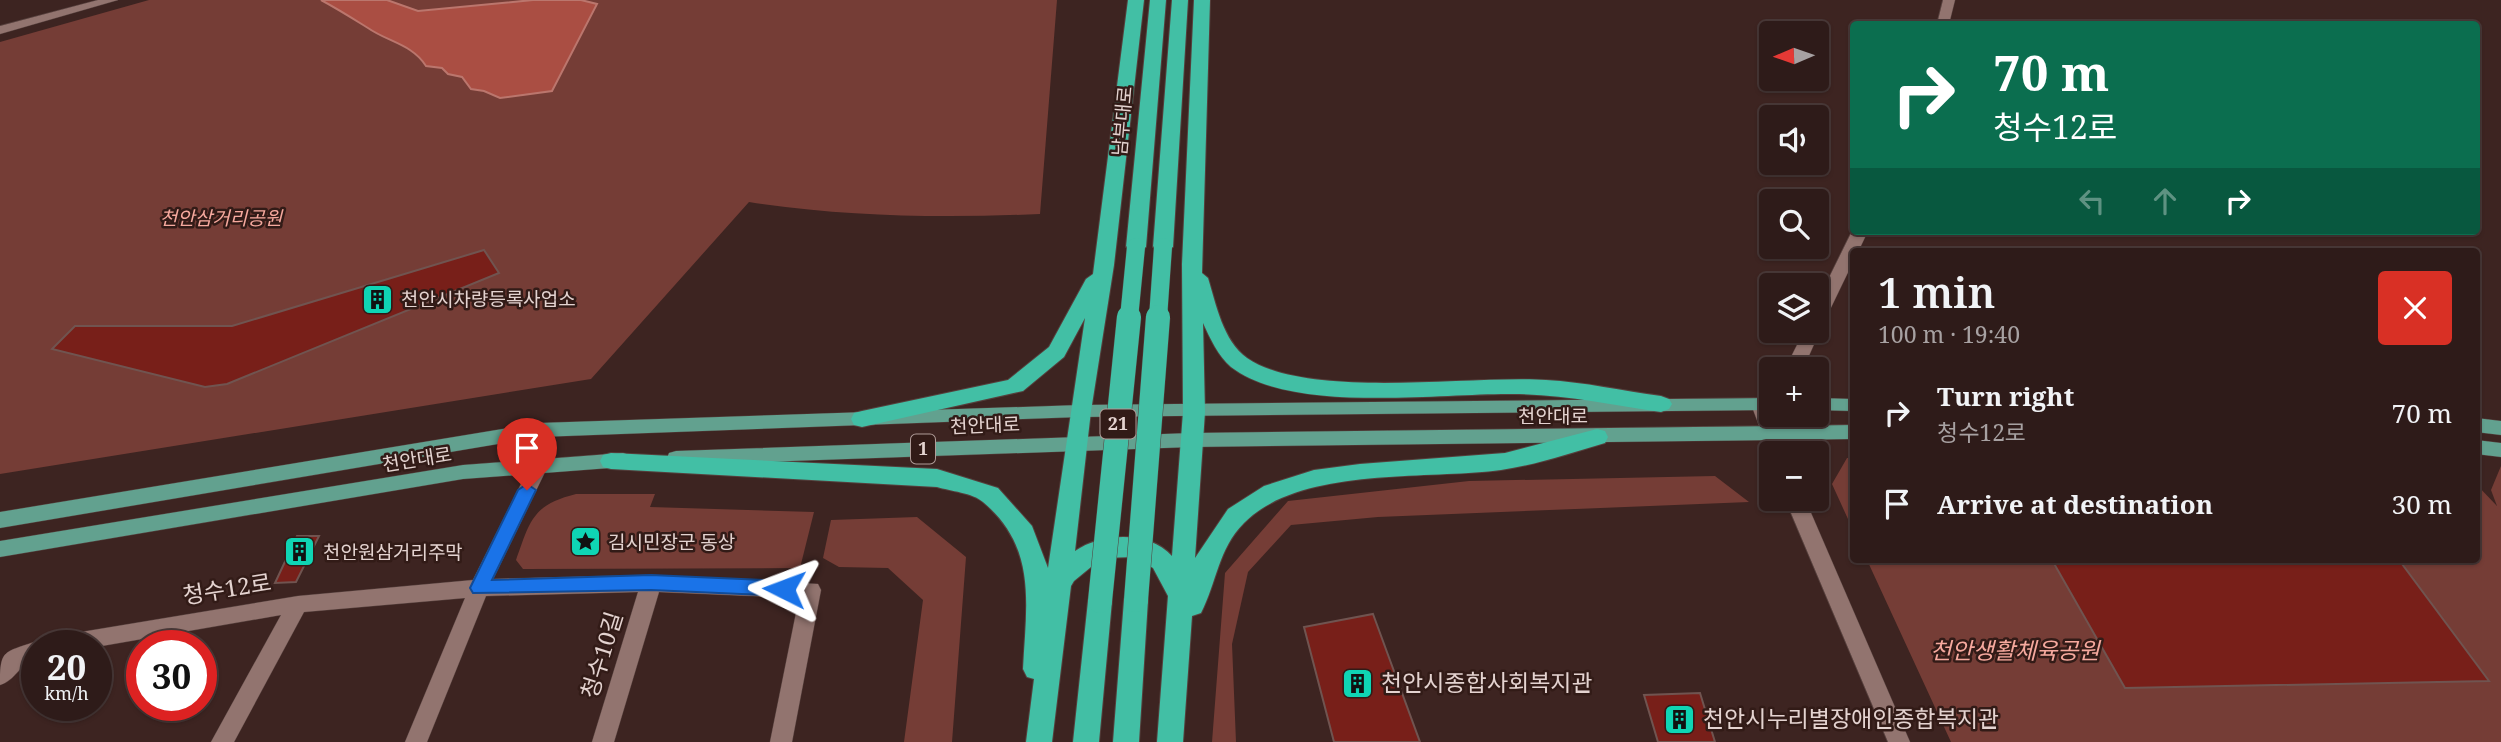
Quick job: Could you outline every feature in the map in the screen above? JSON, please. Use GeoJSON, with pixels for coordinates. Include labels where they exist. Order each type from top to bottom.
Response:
{"type":"FeatureCollection","features":[{"type":"Feature","properties":{"kind":"highway"},"geometry":{"type":"LineString","coordinates":[[1040,742],[1080,411],[1104,265],[1136,0]]}},
{"type":"Feature","properties":{"kind":"highway","name":"남부대로"},"geometry":{"type":"LineString","coordinates":[[1086,742],[1158,0]]}},
{"type":"Feature","properties":{"kind":"highway","name":"21"},"geometry":{"type":"LineString","coordinates":[[1126,742],[1180,0]]}},
{"type":"Feature","properties":{"kind":"highway"},"geometry":{"type":"LineString","coordinates":[[1171,732],[1194,412],[1192,264],[1202,0]]}},
{"type":"Feature","properties":{"kind":"highway"},"geometry":{"type":"LineString","coordinates":[[1192,264],[1218,334],[1238,362],[1270,379],[1333,388],[1544,387],[1661,404]]}},
{"type":"Feature","properties":{"kind":"highway"},"geometry":{"type":"LineString","coordinates":[[862,419],[1015,386],[1057,352],[1104,265]]}},
{"type":"Feature","properties":{"kind":"highway"},"geometry":{"type":"LineString","coordinates":[[1171,732],[1196,580],[1218,533],[1262,496],[1342,472],[1504,461],[1597,437]]}},
{"type":"Feature","properties":{"kind":"highway"},"geometry":{"type":"LineString","coordinates":[[611,461],[937,478],[990,494],[1024,533],[1039,576],[1034,742]]}},
{"type":"Feature","properties":{"kind":"highway"},"geometry":{"type":"LineString","coordinates":[[1059,583],[1078,560],[1099,547],[1133,547],[1151,552],[1160,559],[1181,597]]}},
{"type":"Feature","properties":{"kind":"main road","name":"천안대로"},"geometry":{"type":"LineString","coordinates":[[0,520],[539,430],[1080,411],[1194,412],[1759,401]]}},
{"type":"Feature","properties":{"kind":"main road"},"geometry":{"type":"LineString","coordinates":[[1829,404],[1850,405]]}},
{"type":"Feature","properties":{"kind":"main road"},"geometry":{"type":"LineString","coordinates":[[2480,425],[2501,428]]}},
{"type":"Feature","properties":{"kind":"main road","name":"천안대로"},"geometry":{"type":"LineString","coordinates":[[0,549],[463,472],[611,461],[1192,440],[1850,432]]}},
{"type":"Feature","properties":{"kind":"main road"},"geometry":{"type":"LineString","coordinates":[[2480,447],[2501,450]]}},
{"type":"Feature","properties":{"kind":"street"},"geometry":{"type":"LineString","coordinates":[[0,30],[112,0]]}},
{"type":"Feature","properties":{"kind":"street"},"geometry":{"type":"LineString","coordinates":[[1944,21],[1949,0]]}},
{"type":"Feature","properties":{"kind":"street"},"geometry":{"type":"LineString","coordinates":[[1829,295],[1850,252]]}},
{"type":"Feature","properties":{"kind":"street"},"geometry":{"type":"LineString","coordinates":[[1769,427],[1772,441]]}},
{"type":"Feature","properties":{"kind":"street"},"geometry":{"type":"LineString","coordinates":[[416,742],[479,588],[539,466]]}},
{"type":"Feature","properties":{"kind":"street"},"geometry":{"type":"LineString","coordinates":[[1800,511],[1899,742]]}},
{"type":"Feature","properties":{"kind":"street","name":"청수10길"},"geometry":{"type":"LineString","coordinates":[[603,742],[651,583]]}},
{"type":"Feature","properties":{"kind":"street","name":"청수10길"},"geometry":{"type":"LineString","coordinates":[[298,604],[479,588],[651,583],[811,590],[781,742]]}},
{"type":"Feature","properties":{"kind":"street","name":"청수12로"},"geometry":{"type":"LineString","coordinates":[[112,636],[298,604]]}},
{"type":"Feature","properties":{"kind":"street","name":"청수12로"},"geometry":{"type":"LineString","coordinates":[[222,742],[298,604]]}},
{"type":"Feature","properties":{"kind":"street"},"geometry":{"type":"LineString","coordinates":[[0,676],[14,658],[21,656]]}},
{"type":"Feature","properties":{"kind":"green space","name":"천안삼거리공원"},"geometry":{"type":"Polygon","coordinates":[[[149,0],[1057,0],[1040,214],[894,215],[822,211],[749,202],[591,379],[0,474],[0,42],[149,0]]]}},
{"type":"Feature","properties":{"kind":"green space"},"geometry":{"type":"Polygon","coordinates":[[[1847,458],[1850,458],[1850,523],[1832,484],[1847,458]]]}},
{"type":"Feature","properties":{"kind":"green space","name":"천안생활체육공원"},"geometry":{"type":"Polygon","coordinates":[[[2501,466],[2501,742],[1951,742],[1868,563],[2480,563],[2480,488],[2497,506],[2491,490],[2501,466]]]}},
{"type":"Feature","properties":{"kind":"green space"},"geometry":{"type":"Polygon","coordinates":[[[1715,476],[1749,502],[1378,517],[1291,525],[1248,572],[1232,644],[1236,742],[1212,742],[1225,573],[1288,501],[1469,481],[1715,476]]]}},
{"type":"Feature","properties":{"kind":"green space"},"geometry":{"type":"Polygon","coordinates":[[[576,494],[655,494],[650,507],[814,512],[800,568],[523,569],[516,560],[535,516],[550,503],[576,494]]]}},
{"type":"Feature","properties":{"kind":"green space"},"geometry":{"type":"Polygon","coordinates":[[[917,517],[966,557],[952,742],[904,742],[923,600],[888,568],[839,567],[823,558],[831,520],[917,517]]]}},
{"type":"Feature","properties":{"kind":"shaded area"},"geometry":{"type":"Polygon","coordinates":[[[321,0],[387,0],[418,11],[533,0],[581,0],[597,4],[552,91],[500,98],[471,89],[462,77],[448,74],[442,68],[426,66],[407,48],[321,0]]]}},
{"type":"Feature","properties":{"kind":"building","name":"천안시차량등록사업소"},"geometry":{"type":"Polygon","coordinates":[[[484,250],[499,273],[227,384],[205,387],[52,349],[75,326],[232,326],[484,250]]]}},
{"type":"Feature","properties":{"kind":"building","name":"천안원삼거리주막"},"geometry":{"type":"Polygon","coordinates":[[[297,536],[319,536],[296,582],[275,583],[297,536]]]}},
{"type":"Feature","properties":{"kind":"building"},"geometry":{"type":"Polygon","coordinates":[[[2054,563],[2401,563],[2489,681],[2125,688],[2054,563]]]}},
{"type":"Feature","properties":{"kind":"building","name":"천안시종합사회복지관"},"geometry":{"type":"Polygon","coordinates":[[[1373,614],[1420,742],[1334,742],[1304,627],[1373,614]]]}},
{"type":"Feature","properties":{"kind":"building","name":"천안시누리별장애인종합복지관"},"geometry":{"type":"Polygon","coordinates":[[[1700,693],[1715,742],[1658,742],[1644,695],[1700,693]]]}},
{"type":"Feature","properties":{"kind":"place","name":"천안시차량등록사업소"},"geometry":{"type":"Point","coordinates":[378,299]}},
{"type":"Feature","properties":{"kind":"place","name":"김시민장군 동상"},"geometry":{"type":"Point","coordinates":[585,542]}},
{"type":"Feature","properties":{"kind":"place","name":"천안원삼거리주막"},"geometry":{"type":"Point","coordinates":[300,552]}},
{"type":"Feature","properties":{"kind":"place","name":"천안시종합사회복지관"},"geometry":{"type":"Point","coordinates":[1358,683]}},
{"type":"Feature","properties":{"kind":"place","name":"천안시누리별장애인종합복지관"},"geometry":{"type":"Point","coordinates":[1680,719]}},
{"type":"Feature","properties":{"kind":"route"},"geometry":{"type":"LineString","coordinates":[[527,490],[479,588],[651,583],[784,589]]}}]}
